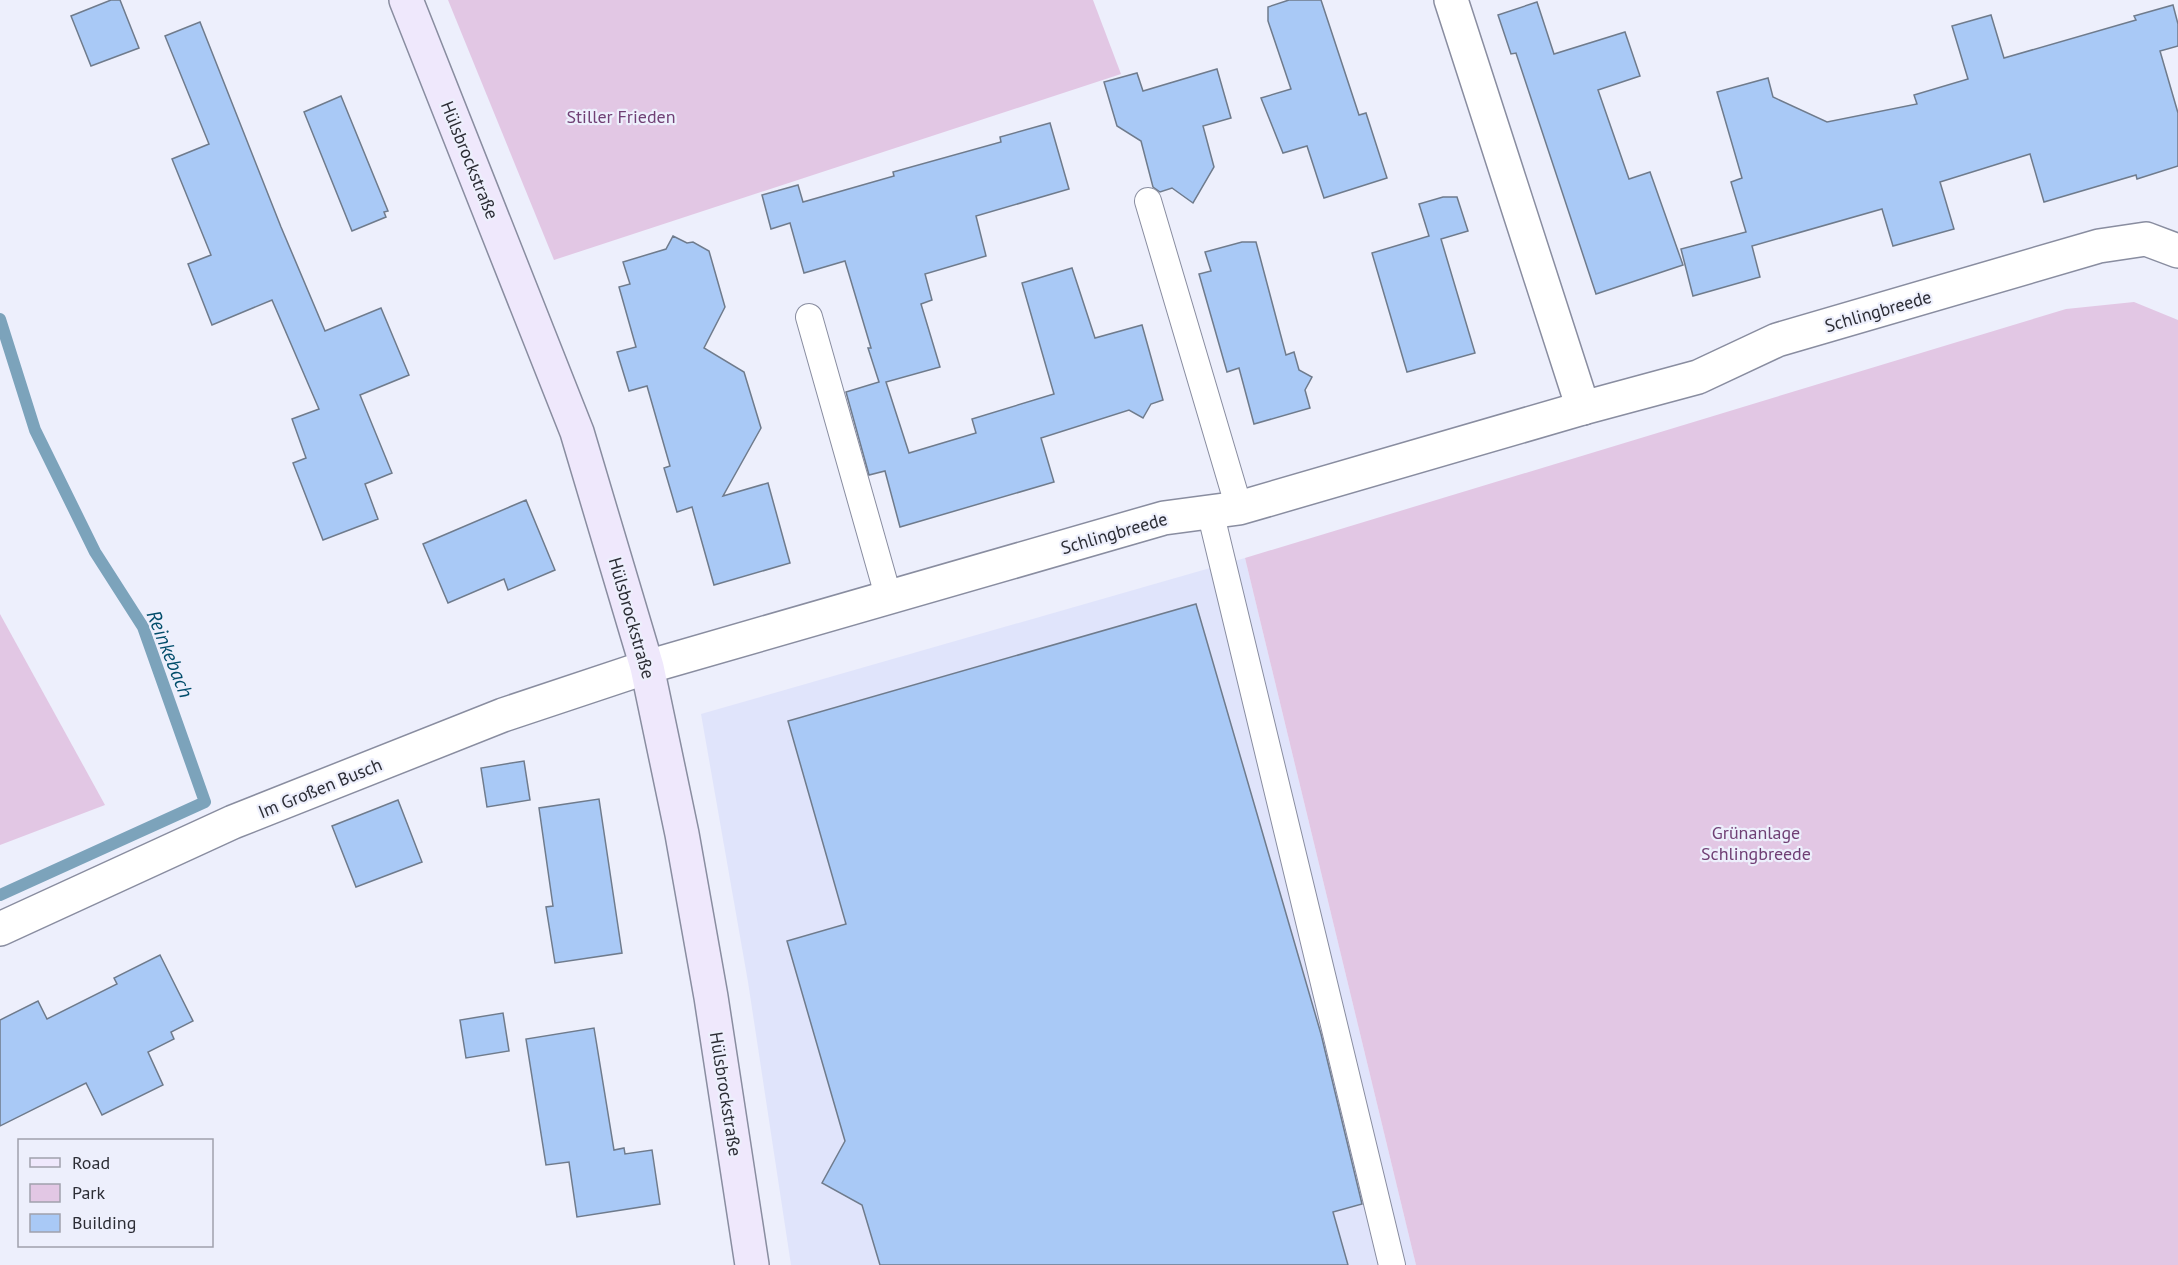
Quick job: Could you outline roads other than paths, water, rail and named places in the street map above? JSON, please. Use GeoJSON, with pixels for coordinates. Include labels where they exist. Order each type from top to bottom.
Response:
{"type":"FeatureCollection","features":[{"type":"Feature","properties":{"kind":"street","name":"Hülsbrockstraße"},"geometry":{"type":"LineString","coordinates":[[406,0],[577,432],[648,667],[682,834],[711,997],[752,1265]]}},
{"type":"Feature","properties":{"kind":"street"},"geometry":{"type":"LineString","coordinates":[[1451,0],[1583,408]]}},
{"type":"Feature","properties":{"kind":"street","name":"Schlingbreede"},"geometry":{"type":"LineString","coordinates":[[648,667],[1164,518],[1225,509],[1698,377],[1777,340],[2098,246],[2146,239],[2178,251]]}},
{"type":"Feature","properties":{"kind":"street","name":"Im Großen Busch"},"geometry":{"type":"LineString","coordinates":[[0,929],[234,822],[503,716],[648,667]]}},
{"type":"Feature","properties":{"kind":"lane"},"geometry":{"type":"LineString","coordinates":[[1148,201],[1225,509],[1392,1265]]}},
{"type":"Feature","properties":{"kind":"lane"},"geometry":{"type":"LineString","coordinates":[[809,317],[889,598]]}},
{"type":"Feature","properties":{"kind":"waterway","name":"Reinkebach"},"geometry":{"type":"LineString","coordinates":[[0,319],[35,430],[95,552],[143,627],[205,802],[0,895]]}},
{"type":"Feature","properties":{"kind":"park label","name":"Stiller Frieden"},"geometry":{"type":"Point","coordinates":[621,116]}},
{"type":"Feature","properties":{"kind":"park label","name":"Grünanlage Schlingbreede"},"geometry":{"type":"Point","coordinates":[1756,842]}}]}
